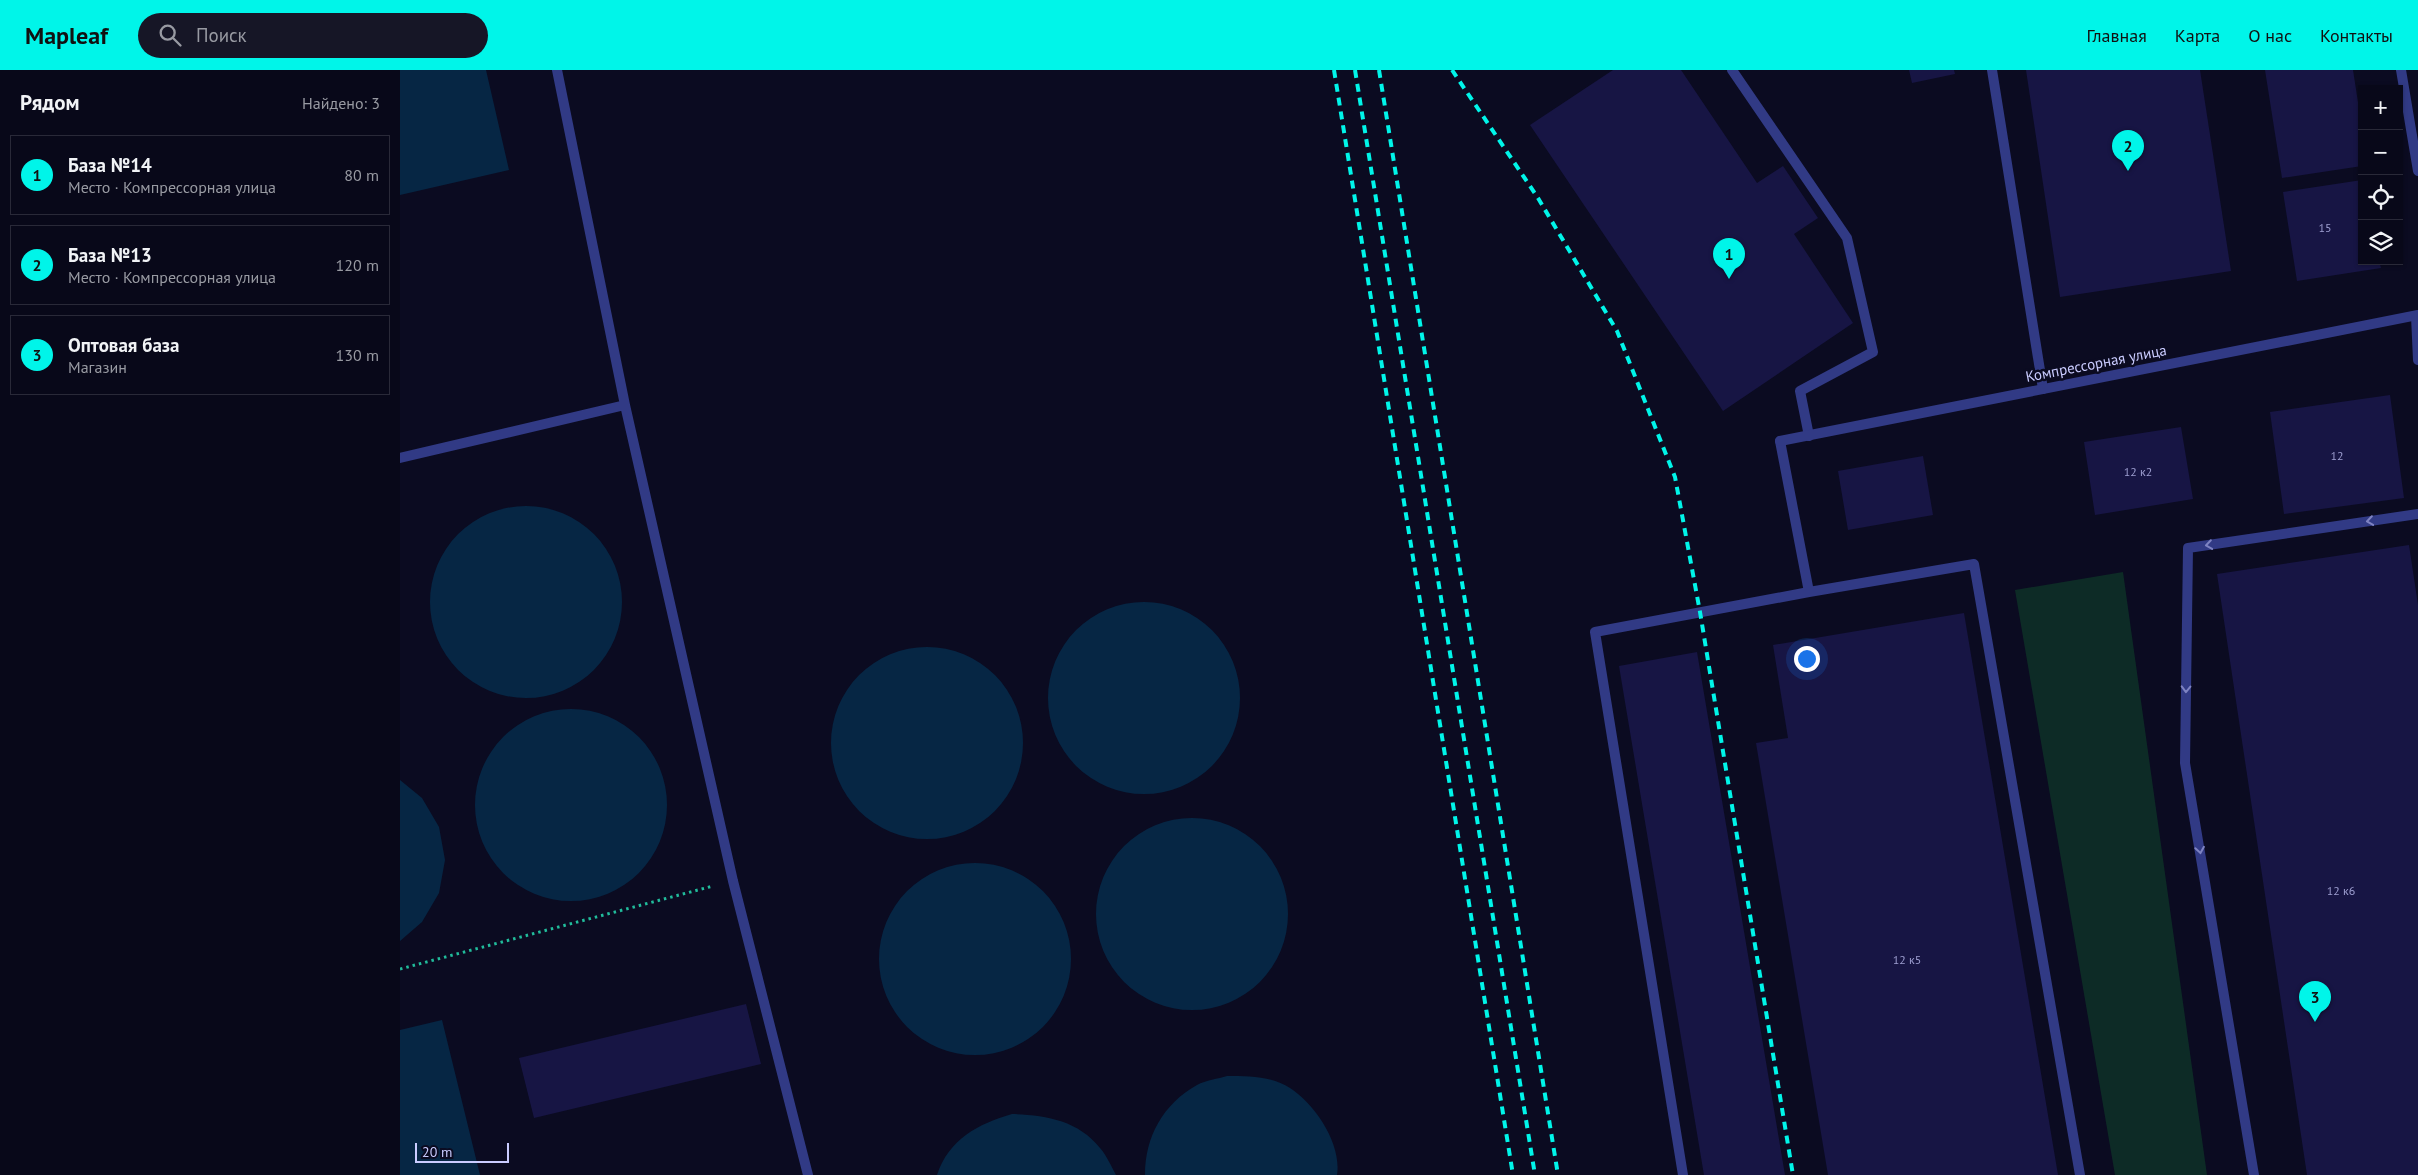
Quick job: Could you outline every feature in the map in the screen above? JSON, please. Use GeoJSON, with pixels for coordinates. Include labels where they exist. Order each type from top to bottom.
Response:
{"type":"FeatureCollection","features":[{"type":"Feature","properties":{"kind":"street"},"geometry":{"type":"LineString","coordinates":[[556,70],[625,405],[733,881],[808,1175]]}},
{"type":"Feature","properties":{"kind":"street"},"geometry":{"type":"LineString","coordinates":[[1732,70],[1847,238],[1874,352],[1800,391],[1809,436]]}},
{"type":"Feature","properties":{"kind":"street"},"geometry":{"type":"LineString","coordinates":[[1992,70],[2043,389]]}},
{"type":"Feature","properties":{"kind":"street"},"geometry":{"type":"LineString","coordinates":[[2401,70],[2418,172]]}},
{"type":"Feature","properties":{"kind":"street"},"geometry":{"type":"LineString","coordinates":[[2417,315],[2418,360]]}},
{"type":"Feature","properties":{"kind":"street","name":"Компрессорная улица"},"geometry":{"type":"LineString","coordinates":[[1809,592],[1780,441],[2417,315]]}},
{"type":"Feature","properties":{"kind":"street"},"geometry":{"type":"LineString","coordinates":[[400,458],[625,405]]}},
{"type":"Feature","properties":{"kind":"street"},"geometry":{"type":"LineString","coordinates":[[2254,1175],[2185,764],[2188,548],[2418,514]]}},
{"type":"Feature","properties":{"kind":"street"},"geometry":{"type":"LineString","coordinates":[[1683,1175],[1595,632],[1809,592],[1974,564],[2080,1175]]}},
{"type":"Feature","properties":{"kind":"path"},"geometry":{"type":"LineString","coordinates":[[400,969],[733,881]]}},
{"type":"Feature","properties":{"kind":"green space"},"geometry":{"type":"Polygon","coordinates":[[[2123,572],[2207,1175],[2115,1175],[2015,590],[2123,572]]]}},
{"type":"Feature","properties":{"kind":"water"},"geometry":{"type":"Polygon","coordinates":[[[400,70],[486,70],[509,170],[400,195],[400,70]]]}},
{"type":"Feature","properties":{"kind":"water"},"geometry":{"type":"Polygon","coordinates":[[[517,506],[535,506],[563,513],[579,522],[594,534],[606,549],[615,565],[622,593],[622,611],[615,639],[606,655],[594,670],[579,682],[563,691],[535,698],[517,698],[498,694],[481,687],[465,676],[452,663],[441,647],[434,630],[430,611],[430,593],[434,574],[441,557],[452,541],[465,528],[481,517],[498,510],[517,506]]]}},
{"type":"Feature","properties":{"kind":"water"},"geometry":{"type":"Polygon","coordinates":[[[1135,602],[1153,602],[1181,609],[1197,618],[1212,630],[1224,645],[1233,661],[1240,689],[1240,707],[1233,735],[1224,751],[1212,766],[1197,778],[1181,787],[1153,794],[1135,794],[1116,790],[1099,783],[1083,772],[1070,759],[1059,743],[1052,726],[1048,707],[1048,689],[1052,670],[1059,653],[1070,637],[1083,624],[1099,613],[1116,606],[1135,602]]]}},
{"type":"Feature","properties":{"kind":"water"},"geometry":{"type":"Polygon","coordinates":[[[918,647],[936,647],[964,654],[980,663],[995,675],[1007,690],[1016,706],[1023,734],[1023,752],[1016,780],[1007,796],[995,811],[980,823],[964,832],[936,839],[918,839],[899,835],[882,828],[866,817],[853,804],[842,788],[835,771],[831,752],[831,734],[835,715],[842,698],[853,682],[866,669],[882,658],[899,651],[918,647]]]}},
{"type":"Feature","properties":{"kind":"water"},"geometry":{"type":"Polygon","coordinates":[[[562,709],[580,709],[608,716],[624,725],[639,737],[651,752],[660,768],[667,796],[667,814],[660,842],[651,858],[639,873],[624,885],[608,894],[580,901],[562,901],[543,897],[526,890],[510,879],[497,866],[486,850],[479,833],[475,814],[475,796],[479,777],[486,760],[497,744],[510,731],[526,720],[543,713],[562,709]]]}},
{"type":"Feature","properties":{"kind":"water"},"geometry":{"type":"Polygon","coordinates":[[[400,780],[422,798],[439,827],[445,860],[439,893],[422,922],[400,941],[400,780]]]}},
{"type":"Feature","properties":{"kind":"water"},"geometry":{"type":"Polygon","coordinates":[[[1183,818],[1201,818],[1229,825],[1245,834],[1260,846],[1272,861],[1281,877],[1288,905],[1288,923],[1281,951],[1272,967],[1260,982],[1245,994],[1229,1003],[1201,1010],[1183,1010],[1164,1006],[1147,999],[1131,988],[1118,975],[1107,959],[1100,942],[1096,923],[1096,905],[1100,886],[1107,869],[1118,853],[1131,840],[1147,829],[1164,822],[1183,818]]]}},
{"type":"Feature","properties":{"kind":"water"},"geometry":{"type":"Polygon","coordinates":[[[975,863],[994,865],[1012,870],[1028,879],[1043,891],[1055,906],[1064,922],[1069,940],[1071,959],[1069,978],[1064,996],[1055,1012],[1043,1027],[1028,1039],[1012,1048],[994,1053],[975,1055],[956,1053],[938,1048],[922,1039],[907,1027],[895,1012],[886,996],[881,978],[879,959],[881,940],[886,922],[895,906],[907,891],[922,879],[938,870],[956,865],[975,863]]]}},
{"type":"Feature","properties":{"kind":"water"},"geometry":{"type":"Polygon","coordinates":[[[442,1020],[480,1175],[400,1175],[400,1030],[442,1020]]]}},
{"type":"Feature","properties":{"kind":"water"},"geometry":{"type":"Polygon","coordinates":[[[1227,1076],[1276,1081],[1290,1088],[1309,1104],[1331,1138],[1337,1163],[1337,1175],[1145,1175],[1148,1148],[1152,1135],[1166,1112],[1185,1093],[1197,1085],[1227,1076]]]}},
{"type":"Feature","properties":{"kind":"water"},"geometry":{"type":"Polygon","coordinates":[[[1012,1114],[1049,1118],[1071,1125],[1082,1131],[1102,1151],[1116,1175],[937,1175],[942,1162],[949,1152],[966,1135],[976,1128],[1012,1114]]]}},
{"type":"Feature","properties":{"kind":"building"},"geometry":{"type":"Polygon","coordinates":[[[1613,70],[1681,70],[1757,183],[1783,166],[1818,218],[1794,234],[1853,323],[1723,411],[1530,125],[1613,70]]]}},
{"type":"Feature","properties":{"kind":"building"},"geometry":{"type":"Polygon","coordinates":[[[1909,70],[1954,70],[1955,74],[1912,83],[1909,70]]]}},
{"type":"Feature","properties":{"kind":"building"},"geometry":{"type":"Polygon","coordinates":[[[2026,70],[2200,70],[2231,271],[2060,297],[2026,70]]]}},
{"type":"Feature","properties":{"kind":"building"},"geometry":{"type":"Polygon","coordinates":[[[2265,70],[2353,70],[2358,102],[2358,167],[2282,178],[2265,70]]]}},
{"type":"Feature","properties":{"kind":"building"},"geometry":{"type":"Polygon","coordinates":[[[2358,181],[2358,265],[2380,265],[2381,268],[2297,281],[2283,192],[2358,181]]]}},
{"type":"Feature","properties":{"kind":"building"},"geometry":{"type":"Polygon","coordinates":[[[2390,395],[2404,498],[2284,514],[2270,412],[2390,395]]]}},
{"type":"Feature","properties":{"kind":"building"},"geometry":{"type":"Polygon","coordinates":[[[2181,427],[2193,499],[2095,515],[2084,442],[2181,427]]]}},
{"type":"Feature","properties":{"kind":"building"},"geometry":{"type":"Polygon","coordinates":[[[1923,456],[1933,515],[1848,530],[1838,471],[1923,456]]]}},
{"type":"Feature","properties":{"kind":"building"},"geometry":{"type":"Polygon","coordinates":[[[2409,545],[2418,605],[2418,1175],[2307,1175],[2217,574],[2409,545]]]}},
{"type":"Feature","properties":{"kind":"building"},"geometry":{"type":"Polygon","coordinates":[[[1964,613],[2058,1175],[1828,1175],[1756,743],[1788,738],[1773,645],[1964,613]]]}},
{"type":"Feature","properties":{"kind":"building"},"geometry":{"type":"Polygon","coordinates":[[[1697,652],[1785,1175],[1704,1175],[1619,666],[1697,652]]]}},
{"type":"Feature","properties":{"kind":"building"},"geometry":{"type":"Polygon","coordinates":[[[746,1004],[761,1064],[534,1118],[519,1058],[746,1004]]]}},
{"type":"Feature","properties":{"kind":"railway"},"geometry":{"type":"LineString","coordinates":[[1334,70],[1513,1175]]}},
{"type":"Feature","properties":{"kind":"railway"},"geometry":{"type":"LineString","coordinates":[[1355,70],[1535,1175]]}},
{"type":"Feature","properties":{"kind":"railway"},"geometry":{"type":"LineString","coordinates":[[1379,70],[1558,1175]]}},
{"type":"Feature","properties":{"kind":"railway"},"geometry":{"type":"LineString","coordinates":[[1452,70],[1538,198],[1617,331],[1675,477],[1700,612],[1793,1175]]}},
{"type":"Feature","properties":{"kind":"place","name":"База №13"},"geometry":{"type":"Point","coordinates":[2128,171]}},
{"type":"Feature","properties":{"kind":"place","name":"База №14"},"geometry":{"type":"Point","coordinates":[1729,279]}},
{"type":"Feature","properties":{"kind":"place","name":"Оптовая база"},"geometry":{"type":"Point","coordinates":[2315,1022]}}]}
